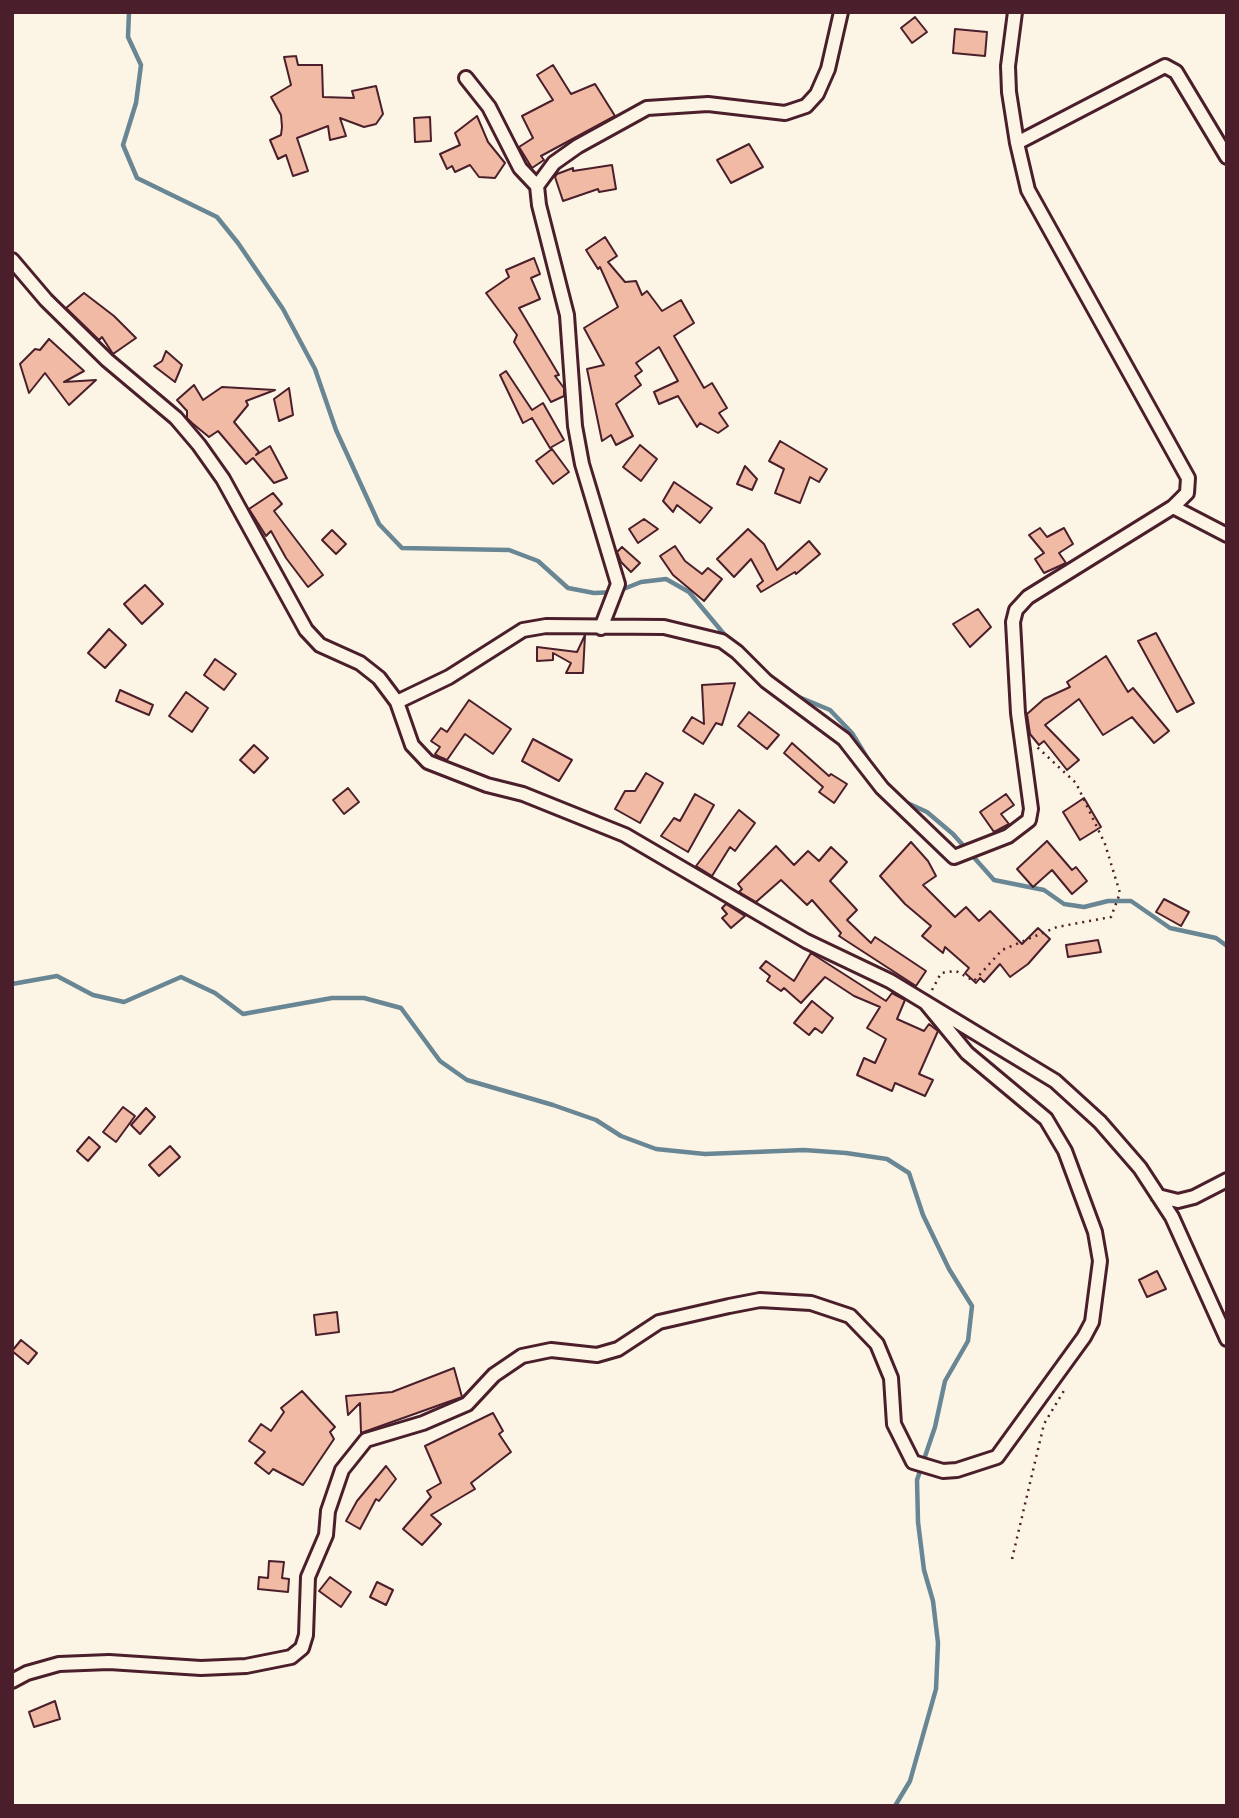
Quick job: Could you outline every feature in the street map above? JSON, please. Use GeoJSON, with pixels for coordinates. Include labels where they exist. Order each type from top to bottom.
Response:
{"type":"FeatureCollection","features":[{"type":"Feature","properties":{"kind":"street"},"geometry":{"type":"LineString","coordinates":[[537,186],[555,163],[578,146],[647,108],[708,104],[785,113],[806,106],[817,94],[828,69],[841,12]]}},
{"type":"Feature","properties":{"kind":"street"},"geometry":{"type":"LineString","coordinates":[[397,702],[449,677],[523,629],[546,626],[664,627],[722,641],[766,681],[844,739],[882,788],[954,857],[1008,836],[1029,820],[1031,809],[1020,731],[1013,622],[1016,610],[1028,597],[1172,507],[1186,493],[1188,478],[1028,190],[1009,92],[1008,66],[1015,12]]}},
{"type":"Feature","properties":{"kind":"street"},"geometry":{"type":"LineString","coordinates":[[1017,143],[1165,66],[1176,72],[1227,157]]}},
{"type":"Feature","properties":{"kind":"street"},"geometry":{"type":"LineString","coordinates":[[466,79],[489,107],[520,168],[537,186],[539,205],[567,315],[582,464],[618,584],[601,628]]}},
{"type":"Feature","properties":{"kind":"street"},"geometry":{"type":"LineString","coordinates":[[12,260],[46,300],[107,359],[176,418],[199,445],[223,479],[306,631],[320,645],[360,663],[379,678],[397,702],[412,745],[428,762],[486,785],[523,794],[625,835],[671,858],[714,888],[794,934],[890,981],[1055,1081],[1100,1122],[1140,1168],[1196,1264],[1227,1339]]}},
{"type":"Feature","properties":{"kind":"street"},"geometry":{"type":"LineString","coordinates":[[1172,507],[1227,535]]}},
{"type":"Feature","properties":{"kind":"street"},"geometry":{"type":"LineString","coordinates":[[12,1681],[27,1673],[59,1664],[108,1662],[201,1668],[246,1666],[291,1657],[302,1648],[306,1635],[308,1577],[326,1535],[328,1511],[342,1471],[357,1447],[366,1440],[423,1423],[467,1404],[494,1375],[522,1356],[551,1350],[597,1355],[618,1349],[659,1322],[760,1300],[811,1303],[850,1316],[877,1344],[891,1378],[894,1424],[914,1462],[943,1471],[976,1465],[997,1457],[1092,1322],[1100,1261],[1096,1232],[1065,1151],[1046,1119],[967,1053],[925,1002]]}},
{"type":"Feature","properties":{"kind":"street"},"geometry":{"type":"LineString","coordinates":[[1158,1196],[1178,1201],[1194,1197],[1227,1180]]}},
{"type":"Feature","properties":{"kind":"path"},"geometry":{"type":"LineString","coordinates":[[925,1002],[942,973],[956,971],[974,981],[1002,950],[1057,927],[1111,917],[1120,893],[1105,844],[1076,783],[1020,731]]}},
{"type":"Feature","properties":{"kind":"path"},"geometry":{"type":"LineString","coordinates":[[1012,1559],[1044,1424],[1071,1379]]}},
{"type":"Feature","properties":{"kind":"building"},"geometry":{"type":"Polygon","coordinates":[[[915,17],[927,32],[912,43],[901,28],[915,17]]]}},
{"type":"Feature","properties":{"kind":"building"},"geometry":{"type":"Polygon","coordinates":[[[955,29],[987,32],[985,56],[953,53],[955,29]]]}},
{"type":"Feature","properties":{"kind":"building"},"geometry":{"type":"Polygon","coordinates":[[[296,56],[298,65],[322,65],[323,97],[354,98],[352,91],[376,86],[383,114],[376,124],[364,127],[340,118],[346,136],[330,140],[328,126],[297,138],[308,171],[293,176],[286,155],[278,159],[270,140],[281,135],[282,127],[281,115],[271,97],[291,85],[284,57],[296,56]]]}},
{"type":"Feature","properties":{"kind":"building"},"geometry":{"type":"Polygon","coordinates":[[[553,65],[571,94],[595,84],[615,116],[541,156],[544,160],[532,168],[519,147],[533,138],[522,116],[553,100],[537,75],[553,65]]]}},
{"type":"Feature","properties":{"kind":"building"},"geometry":{"type":"Polygon","coordinates":[[[477,116],[488,142],[505,163],[495,178],[479,177],[470,165],[455,172],[452,166],[447,169],[440,154],[460,145],[455,133],[477,116]]]}},
{"type":"Feature","properties":{"kind":"building"},"geometry":{"type":"Polygon","coordinates":[[[430,117],[431,141],[415,142],[414,118],[430,117]]]}},
{"type":"Feature","properties":{"kind":"building"},"geometry":{"type":"Polygon","coordinates":[[[749,144],[763,167],[731,183],[717,160],[749,144]]]}},
{"type":"Feature","properties":{"kind":"building"},"geometry":{"type":"Polygon","coordinates":[[[612,165],[616,189],[599,192],[598,189],[563,201],[555,177],[557,174],[573,168],[573,171],[612,165]]]}},
{"type":"Feature","properties":{"kind":"building"},"geometry":{"type":"Polygon","coordinates":[[[605,237],[617,256],[608,262],[625,282],[636,281],[642,295],[647,291],[662,311],[681,300],[694,323],[674,336],[704,388],[712,383],[727,408],[719,413],[728,426],[718,433],[700,423],[697,427],[678,396],[659,404],[654,392],[678,381],[659,347],[636,363],[642,371],[635,376],[641,385],[616,404],[633,436],[616,445],[611,435],[602,441],[587,369],[604,365],[584,328],[618,307],[600,267],[598,269],[586,250],[605,237]]]}},
{"type":"Feature","properties":{"kind":"building"},"geometry":{"type":"Polygon","coordinates":[[[534,258],[540,274],[531,278],[540,299],[519,308],[564,388],[564,396],[551,402],[514,342],[517,335],[486,293],[509,277],[506,270],[534,258]]]}},
{"type":"Feature","properties":{"kind":"building"},"geometry":{"type":"Polygon","coordinates":[[[84,293],[114,316],[136,338],[113,354],[102,337],[99,340],[66,308],[84,293]]]}},
{"type":"Feature","properties":{"kind":"building"},"geometry":{"type":"Polygon","coordinates":[[[49,339],[84,371],[64,382],[96,380],[69,405],[45,373],[29,393],[20,364],[35,349],[40,350],[49,339]]]}},
{"type":"Feature","properties":{"kind":"building"},"geometry":{"type":"Polygon","coordinates":[[[166,351],[182,365],[175,382],[154,366],[162,361],[166,351]]]}},
{"type":"Feature","properties":{"kind":"building"},"geometry":{"type":"Polygon","coordinates":[[[506,371],[532,410],[543,403],[564,440],[550,448],[532,418],[523,423],[500,375],[506,371]]]}},
{"type":"Feature","properties":{"kind":"building"},"geometry":{"type":"Polygon","coordinates":[[[194,385],[203,400],[222,387],[275,390],[246,401],[248,405],[234,422],[259,452],[256,455],[270,446],[287,478],[274,483],[253,458],[246,464],[218,431],[209,437],[187,418],[187,411],[177,400],[194,385]]]}},
{"type":"Feature","properties":{"kind":"building"},"geometry":{"type":"Polygon","coordinates":[[[289,388],[293,415],[279,421],[274,399],[289,388]]]}},
{"type":"Feature","properties":{"kind":"building"},"geometry":{"type":"Polygon","coordinates":[[[780,441],[827,469],[819,482],[810,477],[800,503],[775,493],[784,469],[769,461],[780,441]]]}},
{"type":"Feature","properties":{"kind":"building"},"geometry":{"type":"Polygon","coordinates":[[[640,445],[657,459],[641,481],[623,467],[640,445]]]}},
{"type":"Feature","properties":{"kind":"building"},"geometry":{"type":"Polygon","coordinates":[[[552,449],[569,472],[553,484],[536,461],[552,449]]]}},
{"type":"Feature","properties":{"kind":"building"},"geometry":{"type":"Polygon","coordinates":[[[745,466],[757,479],[752,490],[737,484],[745,466]]]}},
{"type":"Feature","properties":{"kind":"building"},"geometry":{"type":"Polygon","coordinates":[[[674,482],[712,508],[700,523],[677,505],[673,512],[663,501],[674,482]]]}},
{"type":"Feature","properties":{"kind":"building"},"geometry":{"type":"Polygon","coordinates":[[[273,493],[282,504],[274,511],[323,575],[308,587],[286,558],[271,531],[266,536],[249,509],[273,493]]]}},
{"type":"Feature","properties":{"kind":"building"},"geometry":{"type":"Polygon","coordinates":[[[644,519],[658,529],[638,543],[629,529],[644,519]]]}},
{"type":"Feature","properties":{"kind":"building"},"geometry":{"type":"Polygon","coordinates":[[[1040,528],[1047,537],[1064,528],[1073,544],[1059,553],[1066,563],[1044,573],[1035,559],[1044,553],[1029,535],[1040,528]]]}},
{"type":"Feature","properties":{"kind":"building"},"geometry":{"type":"Polygon","coordinates":[[[748,529],[764,544],[777,570],[809,541],[820,554],[796,574],[795,572],[761,592],[757,586],[763,581],[751,559],[734,577],[717,559],[748,529]]]}},
{"type":"Feature","properties":{"kind":"building"},"geometry":{"type":"Polygon","coordinates":[[[332,530],[346,544],[336,554],[322,540],[332,530]]]}},
{"type":"Feature","properties":{"kind":"building"},"geometry":{"type":"Polygon","coordinates":[[[675,546],[685,561],[702,574],[708,568],[722,579],[704,601],[673,575],[660,556],[675,546]]]}},
{"type":"Feature","properties":{"kind":"building"},"geometry":{"type":"Polygon","coordinates":[[[622,547],[640,563],[631,572],[621,562],[617,552],[622,547]]]}},
{"type":"Feature","properties":{"kind":"building"},"geometry":{"type":"Polygon","coordinates":[[[145,585],[163,604],[142,624],[124,604],[145,585]]]}},
{"type":"Feature","properties":{"kind":"building"},"geometry":{"type":"Polygon","coordinates":[[[978,609],[991,627],[970,647],[953,624],[978,609]]]}},
{"type":"Feature","properties":{"kind":"building"},"geometry":{"type":"Polygon","coordinates":[[[109,629],[126,645],[105,668],[88,653],[109,629]]]}},
{"type":"Feature","properties":{"kind":"building"},"geometry":{"type":"Polygon","coordinates":[[[1156,633],[1194,703],[1177,712],[1138,641],[1156,633]]]}},
{"type":"Feature","properties":{"kind":"building"},"geometry":{"type":"Polygon","coordinates":[[[585,635],[583,673],[566,673],[571,663],[553,653],[553,660],[537,661],[537,647],[577,652],[585,635]]]}},
{"type":"Feature","properties":{"kind":"building"},"geometry":{"type":"Polygon","coordinates":[[[1106,656],[1128,692],[1133,688],[1169,731],[1154,743],[1132,717],[1103,735],[1079,699],[1045,725],[1079,760],[1067,770],[1044,741],[1039,745],[1030,734],[1027,714],[1044,699],[1070,687],[1067,682],[1106,656]]]}},
{"type":"Feature","properties":{"kind":"building"},"geometry":{"type":"Polygon","coordinates":[[[215,659],[236,674],[224,690],[204,675],[215,659]]]}},
{"type":"Feature","properties":{"kind":"building"},"geometry":{"type":"Polygon","coordinates":[[[735,683],[722,725],[716,723],[703,744],[683,731],[692,717],[704,724],[702,685],[735,683]]]}},
{"type":"Feature","properties":{"kind":"building"},"geometry":{"type":"Polygon","coordinates":[[[120,690],[153,705],[149,715],[116,701],[120,690]]]}},
{"type":"Feature","properties":{"kind":"building"},"geometry":{"type":"Polygon","coordinates":[[[186,692],[208,708],[192,732],[169,716],[186,692]]]}},
{"type":"Feature","properties":{"kind":"building"},"geometry":{"type":"Polygon","coordinates":[[[469,700],[511,729],[493,754],[465,734],[447,760],[440,757],[435,754],[440,747],[431,741],[441,728],[447,732],[469,700]]]}},
{"type":"Feature","properties":{"kind":"building"},"geometry":{"type":"Polygon","coordinates":[[[749,712],[779,735],[767,749],[738,726],[749,712]]]}},
{"type":"Feature","properties":{"kind":"building"},"geometry":{"type":"Polygon","coordinates":[[[533,739],[572,760],[559,781],[522,761],[533,739]]]}},
{"type":"Feature","properties":{"kind":"building"},"geometry":{"type":"Polygon","coordinates":[[[792,743],[829,776],[831,774],[847,784],[834,803],[819,792],[823,787],[784,753],[792,743]]]}},
{"type":"Feature","properties":{"kind":"building"},"geometry":{"type":"Polygon","coordinates":[[[254,745],[268,758],[254,773],[240,760],[254,745]]]}},
{"type":"Feature","properties":{"kind":"building"},"geometry":{"type":"Polygon","coordinates":[[[646,773],[663,783],[640,823],[615,809],[625,791],[635,791],[646,773]]]}},
{"type":"Feature","properties":{"kind":"building"},"geometry":{"type":"Polygon","coordinates":[[[348,788],[359,802],[344,814],[333,800],[348,788]]]}},
{"type":"Feature","properties":{"kind":"building"},"geometry":{"type":"Polygon","coordinates":[[[695,794],[714,805],[688,852],[661,836],[674,818],[680,821],[695,794]]]}},
{"type":"Feature","properties":{"kind":"building"},"geometry":{"type":"Polygon","coordinates":[[[1006,794],[1014,805],[1001,814],[1009,824],[994,832],[980,812],[1006,794]]]}},
{"type":"Feature","properties":{"kind":"building"},"geometry":{"type":"Polygon","coordinates":[[[1084,798],[1101,827],[1080,840],[1063,812],[1084,798]]]}},
{"type":"Feature","properties":{"kind":"building"},"geometry":{"type":"Polygon","coordinates":[[[739,810],[755,823],[735,851],[730,847],[712,876],[696,866],[739,810]]]}},
{"type":"Feature","properties":{"kind":"building"},"geometry":{"type":"Polygon","coordinates":[[[1047,841],[1072,870],[1076,867],[1087,881],[1072,894],[1052,870],[1033,887],[1017,869],[1047,841]]]}},
{"type":"Feature","properties":{"kind":"building"},"geometry":{"type":"Polygon","coordinates":[[[911,842],[928,861],[936,876],[923,885],[955,917],[966,907],[979,921],[990,911],[1022,944],[1038,928],[1050,939],[1028,964],[1010,977],[1000,964],[984,982],[980,978],[976,983],[965,973],[969,968],[945,947],[943,953],[922,936],[931,926],[905,904],[880,876],[911,842]]]}},
{"type":"Feature","properties":{"kind":"building"},"geometry":{"type":"Polygon","coordinates":[[[776,846],[794,865],[808,851],[819,861],[831,847],[847,862],[830,881],[857,910],[847,920],[871,943],[875,937],[926,971],[916,986],[839,936],[841,933],[812,900],[807,905],[781,880],[756,902],[739,892],[742,889],[738,884],[776,846]]]}},
{"type":"Feature","properties":{"kind":"building"},"geometry":{"type":"Polygon","coordinates":[[[1164,899],[1189,912],[1181,926],[1156,912],[1164,899]]]}},
{"type":"Feature","properties":{"kind":"building"},"geometry":{"type":"Polygon","coordinates":[[[726,904],[745,916],[731,928],[722,918],[727,914],[722,908],[726,904]]]}},
{"type":"Feature","properties":{"kind":"building"},"geometry":{"type":"Polygon","coordinates":[[[1098,940],[1101,952],[1068,957],[1066,945],[1098,940]]]}},
{"type":"Feature","properties":{"kind":"building"},"geometry":{"type":"Polygon","coordinates":[[[811,953],[886,1001],[892,993],[905,1000],[897,1019],[924,1031],[929,1024],[938,1031],[919,1074],[933,1080],[925,1096],[895,1083],[892,1091],[857,1075],[864,1058],[875,1063],[886,1039],[867,1028],[880,1007],[854,996],[825,977],[801,1003],[784,988],[781,991],[767,981],[770,976],[760,968],[766,961],[794,981],[811,953]]]}},
{"type":"Feature","properties":{"kind":"building"},"geometry":{"type":"Polygon","coordinates":[[[812,1001],[833,1018],[822,1033],[815,1028],[809,1035],[794,1023],[812,1001]]]}},
{"type":"Feature","properties":{"kind":"building"},"geometry":{"type":"Polygon","coordinates":[[[123,1107],[135,1116],[116,1142],[103,1132],[123,1107]]]}},
{"type":"Feature","properties":{"kind":"building"},"geometry":{"type":"Polygon","coordinates":[[[146,1108],[155,1117],[140,1134],[131,1125],[146,1108]]]}},
{"type":"Feature","properties":{"kind":"building"},"geometry":{"type":"Polygon","coordinates":[[[89,1137],[100,1147],[88,1161],[77,1151],[89,1137]]]}},
{"type":"Feature","properties":{"kind":"building"},"geometry":{"type":"Polygon","coordinates":[[[170,1146],[180,1157],[159,1176],[149,1165],[170,1146]]]}},
{"type":"Feature","properties":{"kind":"building"},"geometry":{"type":"Polygon","coordinates":[[[1157,1271],[1166,1289],[1147,1297],[1139,1280],[1157,1271]]]}},
{"type":"Feature","properties":{"kind":"building"},"geometry":{"type":"Polygon","coordinates":[[[337,1312],[339,1332],[316,1335],[314,1315],[337,1312]]]}},
{"type":"Feature","properties":{"kind":"building"},"geometry":{"type":"Polygon","coordinates":[[[21,1340],[37,1353],[28,1364],[12,1351],[21,1340]]]}},
{"type":"Feature","properties":{"kind":"building"},"geometry":{"type":"Polygon","coordinates":[[[454,1368],[462,1397],[361,1433],[360,1403],[348,1415],[346,1396],[392,1392],[454,1368]]]}},
{"type":"Feature","properties":{"kind":"building"},"geometry":{"type":"Polygon","coordinates":[[[302,1391],[335,1427],[330,1432],[334,1439],[303,1485],[273,1469],[269,1474],[255,1463],[265,1452],[249,1441],[261,1424],[271,1431],[284,1412],[281,1408],[302,1391]]]}},
{"type":"Feature","properties":{"kind":"building"},"geometry":{"type":"Polygon","coordinates":[[[493,1413],[503,1431],[499,1434],[511,1452],[471,1483],[475,1489],[431,1515],[441,1524],[422,1545],[403,1529],[431,1497],[427,1491],[441,1483],[425,1446],[493,1413]]]}},
{"type":"Feature","properties":{"kind":"building"},"geometry":{"type":"Polygon","coordinates":[[[386,1466],[396,1479],[379,1501],[376,1499],[360,1529],[346,1521],[357,1501],[386,1466]]]}},
{"type":"Feature","properties":{"kind":"building"},"geometry":{"type":"Polygon","coordinates":[[[269,1561],[284,1562],[282,1578],[289,1579],[288,1592],[258,1589],[259,1577],[268,1578],[269,1561]]]}},
{"type":"Feature","properties":{"kind":"building"},"geometry":{"type":"Polygon","coordinates":[[[330,1577],[351,1592],[341,1607],[319,1591],[330,1577]]]}},
{"type":"Feature","properties":{"kind":"building"},"geometry":{"type":"Polygon","coordinates":[[[377,1582],[393,1590],[386,1605],[370,1597],[377,1582]]]}},
{"type":"Feature","properties":{"kind":"building"},"geometry":{"type":"Polygon","coordinates":[[[55,1701],[60,1719],[34,1727],[29,1712],[55,1701]]]}},
{"type":"Feature","properties":{"kind":"waterway"},"geometry":{"type":"LineString","coordinates":[[129,12],[128,37],[141,65],[136,103],[123,145],[137,178],[217,217],[238,243],[283,309],[315,369],[336,430],[379,524],[402,548],[509,550],[538,561],[568,588],[594,593],[616,592],[641,582],[666,579],[689,592],[729,640]]}},
{"type":"Feature","properties":{"kind":"waterway"},"geometry":{"type":"LineString","coordinates":[[787,692],[830,710],[852,733],[874,769]]}},
{"type":"Feature","properties":{"kind":"waterway"},"geometry":{"type":"LineString","coordinates":[[903,801],[927,812],[953,834],[994,880],[1044,890],[1064,904],[1084,907],[1108,901],[1131,901],[1170,928],[1216,938],[1227,946]]}},
{"type":"Feature","properties":{"kind":"waterway"},"geometry":{"type":"LineString","coordinates":[[12,984],[57,976],[93,995],[124,1002],[181,977],[215,993],[243,1014],[332,998],[364,998],[401,1008],[440,1061],[467,1080],[596,1120],[621,1136],[656,1149],[705,1154],[804,1150],[846,1153],[887,1159],[909,1173],[923,1215],[949,1269],[972,1306],[968,1341],[945,1381],[935,1427],[917,1480],[918,1522],[924,1570],[933,1601],[938,1643],[936,1689],[910,1781],[895,1806]]}}]}
